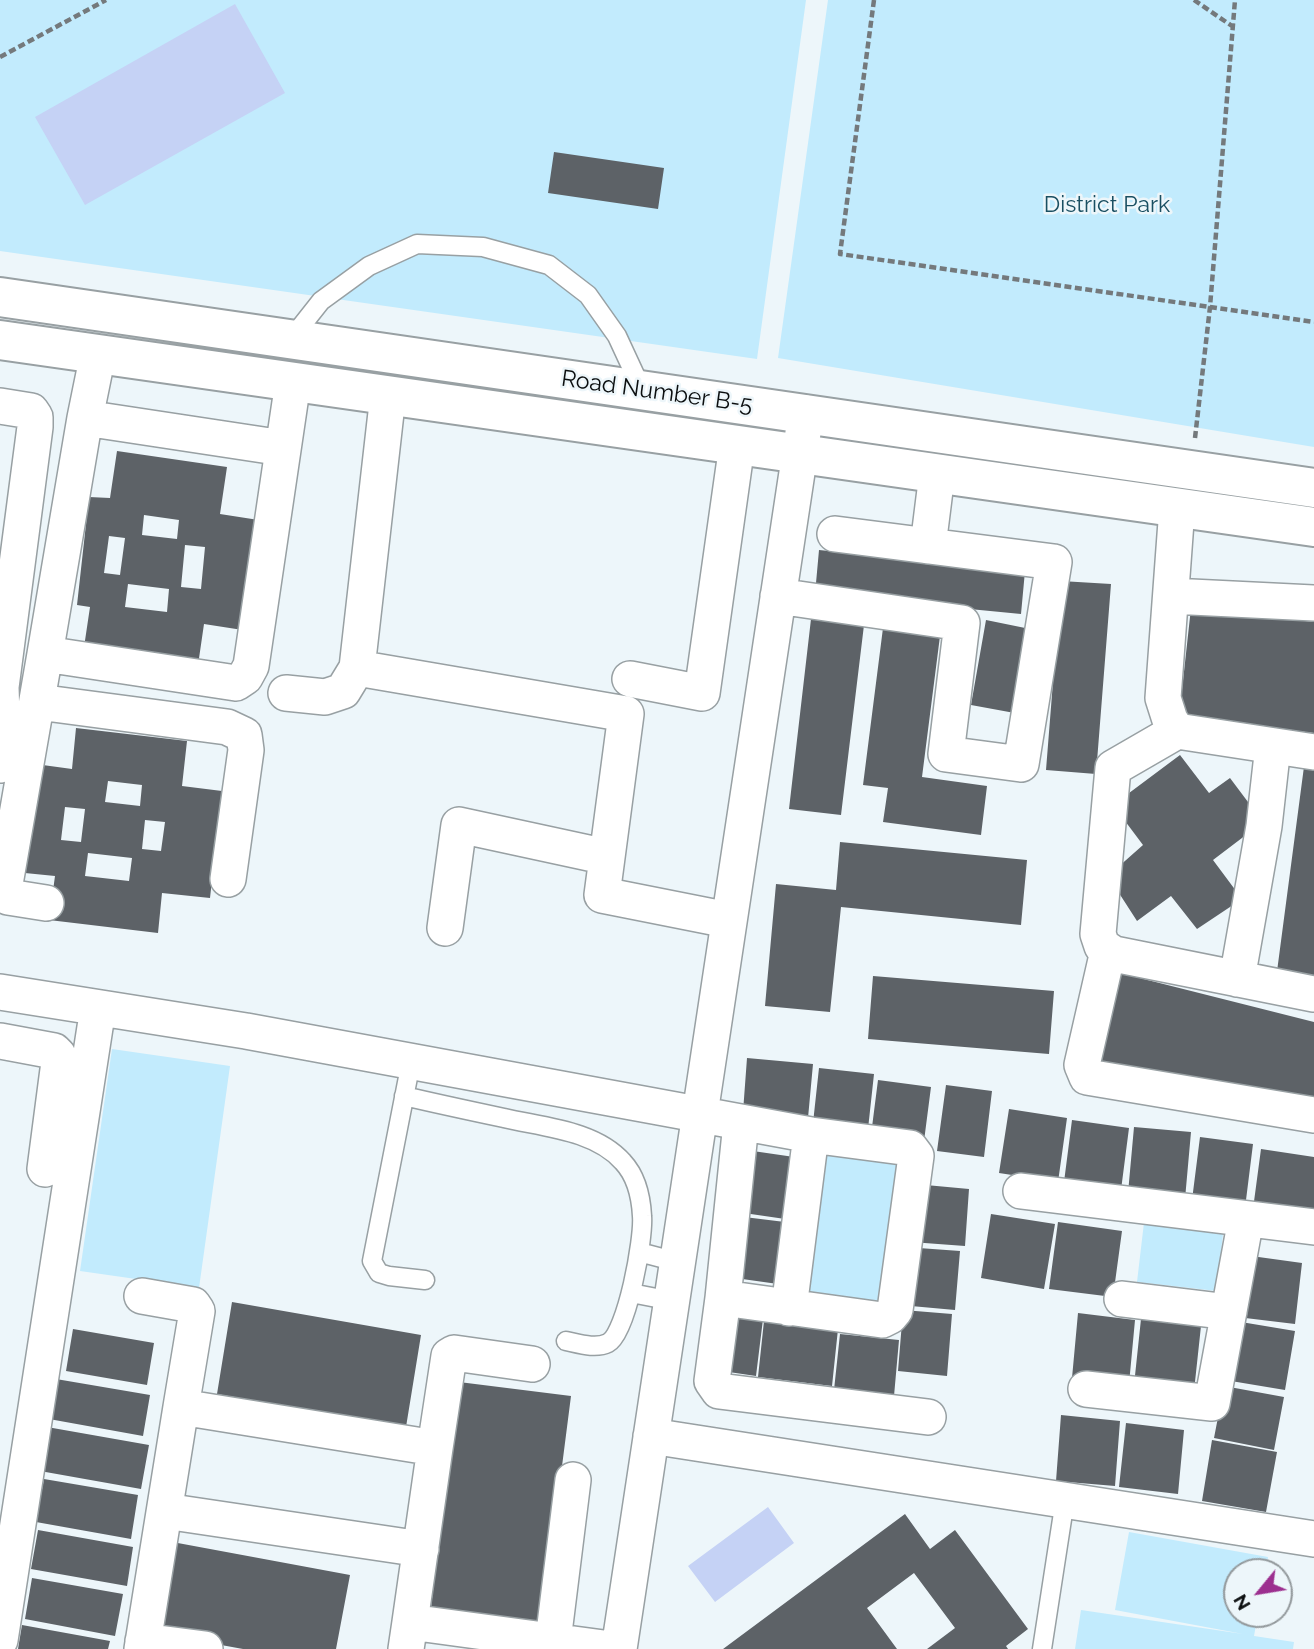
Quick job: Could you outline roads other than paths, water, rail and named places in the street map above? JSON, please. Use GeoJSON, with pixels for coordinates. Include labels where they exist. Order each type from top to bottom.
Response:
{"type":"FeatureCollection","features":[{"type":"Feature","properties":{"kind":"street","name":"Road Number B-5"},"geometry":{"type":"LineString","coordinates":[[0,297],[1314,488]]}},
{"type":"Feature","properties":{"kind":"street"},"geometry":{"type":"LineString","coordinates":[[0,340],[1314,527]]}},
{"type":"Feature","properties":{"kind":"street"},"geometry":{"type":"LineString","coordinates":[[46,903],[12,899],[5,893],[98,354]]}},
{"type":"Feature","properties":{"kind":"street"},"geometry":{"type":"LineString","coordinates":[[45,654],[236,682],[245,677],[251,666],[293,382]]}},
{"type":"Feature","properties":{"kind":"street"},"geometry":{"type":"LineString","coordinates":[[286,693],[326,697],[343,691],[357,668],[388,396]]}},
{"type":"Feature","properties":{"kind":"street"},"geometry":{"type":"LineString","coordinates":[[0,406],[27,410],[33,414],[35,422],[1,687],[3,745],[0,765]]}},
{"type":"Feature","properties":{"kind":"street"},"geometry":{"type":"LineString","coordinates":[[619,1649],[806,413]]}},
{"type":"Feature","properties":{"kind":"street"},"geometry":{"type":"LineString","coordinates":[[85,418],[283,448]]}},
{"type":"Feature","properties":{"kind":"street"},"geometry":{"type":"LineString","coordinates":[[629,680],[702,693],[737,445]]}},
{"type":"Feature","properties":{"kind":"street"},"geometry":{"type":"LineString","coordinates":[[928,546],[937,474]]}},
{"type":"Feature","properties":{"kind":"street"},"geometry":{"type":"LineString","coordinates":[[1177,508],[1163,698],[1170,720],[1177,731]]}},
{"type":"Feature","properties":{"kind":"street"},"geometry":{"type":"LineString","coordinates":[[778,596],[962,623],[946,754],[1021,764],[1054,562],[835,534]]}},
{"type":"Feature","properties":{"kind":"street"},"geometry":{"type":"LineString","coordinates":[[1171,596],[1314,603]]}},
{"type":"Feature","properties":{"kind":"street"},"geometry":{"type":"LineString","coordinates":[[357,668],[626,714],[602,895],[728,920]]}},
{"type":"Feature","properties":{"kind":"street"},"geometry":{"type":"LineString","coordinates":[[38,702],[228,727],[244,735],[246,750],[228,879]]}},
{"type":"Feature","properties":{"kind":"street"},"geometry":{"type":"LineString","coordinates":[[1314,752],[1177,731],[1113,768],[1098,934],[1102,946],[1114,954],[1314,994]]}},
{"type":"Feature","properties":{"kind":"street"},"geometry":{"type":"LineString","coordinates":[[1237,979],[1264,826],[1273,746]]}},
{"type":"Feature","properties":{"kind":"street"},"geometry":{"type":"LineString","coordinates":[[445,928],[459,825],[607,857]]}},
{"type":"Feature","properties":{"kind":"street"},"geometry":{"type":"LineString","coordinates":[[1108,951],[1082,1065],[1087,1077],[1314,1115]]}},
{"type":"Feature","properties":{"kind":"street"},"geometry":{"type":"LineString","coordinates":[[0,992],[246,1031],[811,1135],[898,1145],[909,1148],[916,1156],[895,1310],[890,1316],[882,1320],[723,1298]]}},
{"type":"Feature","properties":{"kind":"street"},"geometry":{"type":"LineString","coordinates":[[0,1640],[98,1008]]}},
{"type":"Feature","properties":{"kind":"street"},"geometry":{"type":"LineString","coordinates":[[0,1041],[54,1051],[58,1055],[44,1169]]}},
{"type":"Feature","properties":{"kind":"street"},"geometry":{"type":"LineString","coordinates":[[741,1123],[712,1381],[719,1391],[928,1417]]}},
{"type":"Feature","properties":{"kind":"street"},"geometry":{"type":"LineString","coordinates":[[789,1308],[811,1135]]}},
{"type":"Feature","properties":{"kind":"street"},"geometry":{"type":"LineString","coordinates":[[1021,1191],[1314,1227]]}},
{"type":"Feature","properties":{"kind":"street"},"geometry":{"type":"LineString","coordinates":[[1086,1389],[1212,1403],[1247,1219]]}},
{"type":"Feature","properties":{"kind":"street"},"geometry":{"type":"LineString","coordinates":[[142,1296],[193,1305],[197,1311],[143,1645],[205,1649]]}},
{"type":"Feature","properties":{"kind":"street"},"geometry":{"type":"LineString","coordinates":[[1122,1299],[1229,1312]]}},
{"type":"Feature","properties":{"kind":"street"},"geometry":{"type":"LineString","coordinates":[[531,1364],[454,1353],[449,1356],[408,1636],[611,1649]]}},
{"type":"Feature","properties":{"kind":"street"},"geometry":{"type":"LineString","coordinates":[[181,1406],[435,1448]]}},
{"type":"Feature","properties":{"kind":"street"},"geometry":{"type":"LineString","coordinates":[[652,1436],[1314,1538]]}},
{"type":"Feature","properties":{"kind":"street"},"geometry":{"type":"LineString","coordinates":[[552,1645],[573,1480]]}},
{"type":"Feature","properties":{"kind":"street"},"geometry":{"type":"LineString","coordinates":[[165,1511],[421,1549]]}},
{"type":"Feature","properties":{"kind":"lane"},"geometry":{"type":"LineString","coordinates":[[291,339],[321,301],[369,266],[417,244],[483,247],[549,265],[588,295],[617,336],[642,390]]}},
{"type":"Feature","properties":{"kind":"lane"},"geometry":{"type":"LineString","coordinates":[[626,714],[629,680]]}},
{"type":"Feature","properties":{"kind":"lane"},"geometry":{"type":"LineString","coordinates":[[411,1062],[372,1261],[379,1273],[425,1280]]}},
{"type":"Feature","properties":{"kind":"lane"},"geometry":{"type":"LineString","coordinates":[[404,1096],[576,1134],[603,1146],[622,1161],[636,1181],[642,1217],[639,1252],[631,1293],[615,1338],[596,1346],[566,1342]]}},
{"type":"Feature","properties":{"kind":"lane"},"geometry":{"type":"LineString","coordinates":[[639,1252],[677,1262]]}},
{"type":"Feature","properties":{"kind":"lane"},"geometry":{"type":"LineString","coordinates":[[631,1293],[672,1301]]}},
{"type":"Feature","properties":{"kind":"lane"},"geometry":{"type":"LineString","coordinates":[[1042,1649],[1065,1500]]}},
{"type":"Feature","properties":{"kind":"park label","name":"District Park"},"geometry":{"type":"Point","coordinates":[1107,205]}}]}
